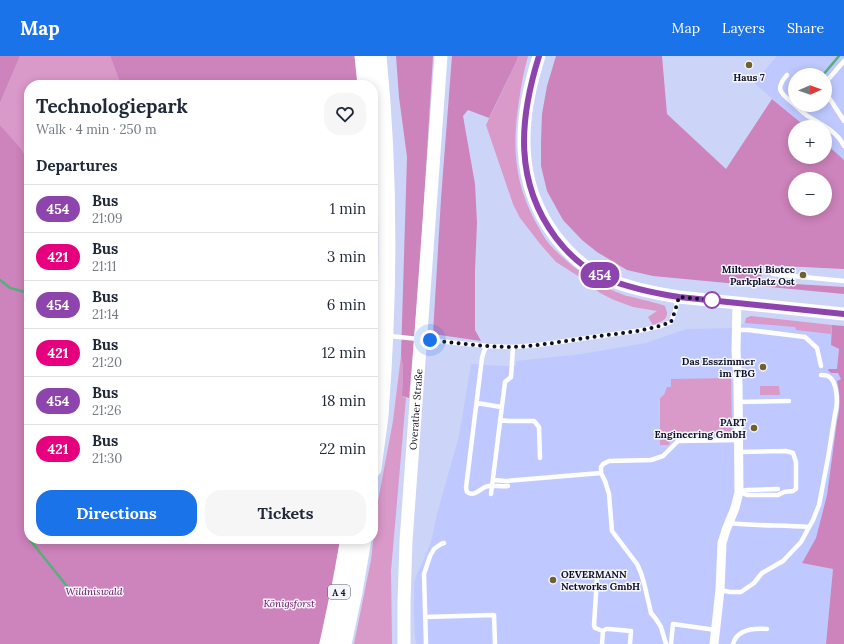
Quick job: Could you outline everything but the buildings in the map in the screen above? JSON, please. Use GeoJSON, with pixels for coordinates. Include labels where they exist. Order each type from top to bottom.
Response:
{"type":"FeatureCollection","features":[{"type":"Feature","properties":{"kind":"highway"},"geometry":{"type":"LineString","coordinates":[[364,56],[366,80]]}},
{"type":"Feature","properties":{"kind":"highway"},"geometry":{"type":"LineString","coordinates":[[378,56],[387,195],[386,309],[378,426]]}},
{"type":"Feature","properties":{"kind":"highway"},"geometry":{"type":"LineString","coordinates":[[386,56],[391,142],[387,195]]}},
{"type":"Feature","properties":{"kind":"highway","name":"A 4"},"geometry":{"type":"LineString","coordinates":[[328,644],[348,544]]}},
{"type":"Feature","properties":{"kind":"highway","name":"A 4"},"geometry":{"type":"LineString","coordinates":[[343,644],[362,544]]}},
{"type":"Feature","properties":{"kind":"main road","name":"Overather Straße"},"geometry":{"type":"LineString","coordinates":[[404,644],[406,541],[441,56]]}},
{"type":"Feature","properties":{"kind":"main road"},"geometry":{"type":"LineString","coordinates":[[538,56],[526,108],[524,144],[527,175],[531,192],[544,220],[572,256],[605,278],[652,293],[844,314]]}},
{"type":"Feature","properties":{"kind":"street"},"geometry":{"type":"LineString","coordinates":[[714,644],[720,590],[722,543],[735,508],[739,492],[739,440],[736,370],[737,302]]}},
{"type":"Feature","properties":{"kind":"lane"},"geometry":{"type":"LineString","coordinates":[[832,75],[844,61]]}},
{"type":"Feature","properties":{"kind":"lane"},"geometry":{"type":"LineString","coordinates":[[787,75],[781,82],[780,87],[782,94],[788,99]]}},
{"type":"Feature","properties":{"kind":"lane"},"geometry":{"type":"LineString","coordinates":[[832,102],[844,121]]}},
{"type":"Feature","properties":{"kind":"lane"},"geometry":{"type":"LineString","coordinates":[[803,112],[832,131],[844,146]]}},
{"type":"Feature","properties":{"kind":"lane"},"geometry":{"type":"LineString","coordinates":[[773,274],[844,281]]}},
{"type":"Feature","properties":{"kind":"lane"},"geometry":{"type":"LineString","coordinates":[[381,335],[487,346],[512,347],[538,345],[661,326],[671,322],[679,297]]}},
{"type":"Feature","properties":{"kind":"lane"},"geometry":{"type":"LineString","coordinates":[[736,330],[749,330],[805,337],[817,348],[821,366]]}},
{"type":"Feature","properties":{"kind":"lane"},"geometry":{"type":"LineString","coordinates":[[487,346],[482,358],[466,488],[467,492],[474,494],[492,483],[506,481],[601,473]]}},
{"type":"Feature","properties":{"kind":"lane"},"geometry":{"type":"LineString","coordinates":[[491,494],[505,382],[511,377],[512,347]]}},
{"type":"Feature","properties":{"kind":"lane"},"geometry":{"type":"LineString","coordinates":[[720,590],[741,592],[754,583],[762,573],[783,561],[801,542],[813,520],[819,505],[837,407],[837,397],[832,380],[829,376],[821,375]]}},
{"type":"Feature","properties":{"kind":"lane"},"geometry":{"type":"LineString","coordinates":[[738,402],[789,400]]}},
{"type":"Feature","properties":{"kind":"lane"},"geometry":{"type":"LineString","coordinates":[[477,403],[501,407]]}},
{"type":"Feature","properties":{"kind":"lane"},"geometry":{"type":"LineString","coordinates":[[500,420],[534,421],[539,427],[540,458]]}},
{"type":"Feature","properties":{"kind":"lane"},"geometry":{"type":"LineString","coordinates":[[666,644],[661,627],[651,613],[644,583],[637,564],[612,531],[609,494],[601,473],[601,467],[608,461],[651,460],[663,456],[678,441],[739,440]]}},
{"type":"Feature","properties":{"kind":"lane"},"geometry":{"type":"LineString","coordinates":[[739,452],[786,451],[793,453],[796,462],[796,489],[793,491],[784,492],[778,495],[747,495],[739,492]]}},
{"type":"Feature","properties":{"kind":"lane"},"geometry":{"type":"LineString","coordinates":[[492,483],[508,486]]}},
{"type":"Feature","properties":{"kind":"lane"},"geometry":{"type":"LineString","coordinates":[[739,492],[748,490],[778,489]]}},
{"type":"Feature","properties":{"kind":"lane"},"geometry":{"type":"LineString","coordinates":[[729,523],[758,526],[789,525],[809,527]]}},
{"type":"Feature","properties":{"kind":"lane"},"geometry":{"type":"LineString","coordinates":[[426,644],[424,574],[434,549],[444,543]]}},
{"type":"Feature","properties":{"kind":"lane"},"geometry":{"type":"LineString","coordinates":[[597,578],[594,605],[595,628],[603,631],[606,629],[631,631],[630,644]]}},
{"type":"Feature","properties":{"kind":"lane"},"geometry":{"type":"LineString","coordinates":[[425,617],[494,615],[495,644]]}},
{"type":"Feature","properties":{"kind":"lane"},"geometry":{"type":"LineString","coordinates":[[671,644],[673,624],[716,630]]}},
{"type":"Feature","properties":{"kind":"lane"},"geometry":{"type":"LineString","coordinates":[[733,644],[734,640],[742,632],[755,628],[767,630]]}},
{"type":"Feature","properties":{"kind":"lane"},"geometry":{"type":"LineString","coordinates":[[602,644],[603,631]]}},
{"type":"Feature","properties":{"kind":"shaded area"},"geometry":{"type":"Polygon","coordinates":[[[20,56],[110,56],[119,80],[24,80],[24,155],[0,125],[0,103],[20,56]]]}},
{"type":"Feature","properties":{"kind":"shaded area"},"geometry":{"type":"Polygon","coordinates":[[[518,56],[528,56],[517,117],[515,148],[516,162],[523,192],[535,221],[544,237],[553,248],[571,265],[588,277],[624,295],[665,306],[667,315],[663,321],[653,325],[648,317],[657,311],[633,307],[614,300],[600,293],[578,276],[556,262],[520,218],[513,204],[486,125],[518,56]]]}},
{"type":"Feature","properties":{"kind":"shaded area"},"geometry":{"type":"Polygon","coordinates":[[[777,56],[844,56],[844,160],[832,149],[832,120],[798,120],[788,112],[832,112],[832,68],[788,68],[788,112],[754,83],[777,56]]]}},
{"type":"Feature","properties":{"kind":"shaded area"},"geometry":{"type":"Polygon","coordinates":[[[751,316],[832,331],[831,345],[839,349],[837,369],[828,369],[838,372],[841,379],[837,381],[840,409],[827,495],[816,538],[802,562],[833,569],[826,644],[416,644],[414,584],[431,542],[437,514],[459,436],[471,364],[516,366],[516,361],[581,354],[646,343],[686,329],[732,328],[744,323],[746,318],[751,316]]]}},
{"type":"Feature","properties":{"kind":"shaded area"},"geometry":{"type":"Polygon","coordinates":[[[751,316],[832,325],[831,334],[796,330],[795,327],[745,323],[746,318],[751,316]]]}},
{"type":"Feature","properties":{"kind":"shaded area"},"geometry":{"type":"Polygon","coordinates":[[[401,356],[403,367],[402,396],[406,398],[391,571],[392,644],[354,644],[373,544],[378,544],[378,501],[393,421],[401,356]]]}},
{"type":"Feature","properties":{"kind":"shaded area"},"geometry":{"type":"Polygon","coordinates":[[[731,378],[732,434],[677,436],[672,439],[669,445],[660,445],[660,398],[664,395],[667,387],[671,387],[671,379],[731,378]]]}},
{"type":"Feature","properties":{"kind":"shaded area"},"geometry":{"type":"Polygon","coordinates":[[[760,386],[779,386],[780,395],[760,395],[760,386]]]}},
{"type":"Feature","properties":{"kind":"green space"},"geometry":{"type":"Polygon","coordinates":[[[0,56],[20,56],[0,103],[0,56]]]}},
{"type":"Feature","properties":{"kind":"green space"},"geometry":{"type":"Polygon","coordinates":[[[110,56],[355,56],[358,80],[119,80],[110,56]]]}},
{"type":"Feature","properties":{"kind":"green space"},"geometry":{"type":"Polygon","coordinates":[[[396,56],[433,56],[419,280],[409,398],[402,396],[403,367],[401,356],[407,157],[399,97],[396,56]]]}},
{"type":"Feature","properties":{"kind":"green space"},"geometry":{"type":"Polygon","coordinates":[[[452,56],[518,56],[489,118],[468,110],[463,116],[475,184],[477,223],[475,330],[481,341],[433,334],[441,199],[452,56]]]}},
{"type":"Feature","properties":{"kind":"green space"},"geometry":{"type":"Polygon","coordinates":[[[556,56],[662,56],[667,114],[726,169],[772,99],[798,120],[788,120],[788,164],[832,164],[832,149],[844,160],[844,269],[762,265],[761,282],[844,287],[844,294],[653,276],[627,270],[597,252],[582,240],[563,220],[547,191],[541,166],[542,114],[547,86],[556,56]]]}},
{"type":"Feature","properties":{"kind":"green space","name":"Wildniswald"},"geometry":{"type":"Polygon","coordinates":[[[0,125],[24,154],[24,544],[339,544],[330,603],[319,644],[0,644],[0,125]]]}},
{"type":"Feature","properties":{"kind":"green space"},"geometry":{"type":"Polygon","coordinates":[[[832,325],[844,326],[844,644],[826,644],[833,569],[802,563],[816,538],[827,495],[840,405],[837,381],[841,379],[838,373],[831,373],[828,370],[837,369],[839,349],[831,345],[832,325]]]}},
{"type":"Feature","properties":{"kind":"waterway"},"geometry":{"type":"LineString","coordinates":[[829,68],[839,56]]}},
{"type":"Feature","properties":{"kind":"waterway"},"geometry":{"type":"LineString","coordinates":[[0,280],[10,288],[24,292]]}},
{"type":"Feature","properties":{"kind":"waterway"},"geometry":{"type":"LineString","coordinates":[[33,544],[70,590]]}},
{"type":"Feature","properties":{"kind":"bus line","name":"454"},"geometry":{"type":"LineString","coordinates":[[539,56],[532,79],[525,115],[524,144],[527,175],[531,192],[544,220],[551,231],[572,256],[605,278],[652,293],[844,314]]}},
{"type":"Feature","properties":{"kind":"place","name":"Haus 7"},"geometry":{"type":"Point","coordinates":[749,65]}},
{"type":"Feature","properties":{"kind":"place","name":"Miltenyi Biotec Parkplatz Ost"},"geometry":{"type":"Point","coordinates":[803,275]}},
{"type":"Feature","properties":{"kind":"place","name":"Das Esszimmer im TBG"},"geometry":{"type":"Point","coordinates":[763,367]}},
{"type":"Feature","properties":{"kind":"place","name":"PART Engineering GmbH"},"geometry":{"type":"Point","coordinates":[754,428]}},
{"type":"Feature","properties":{"kind":"place","name":"OEVERMANN Networks GmbH"},"geometry":{"type":"Point","coordinates":[553,580]}},
{"type":"Feature","properties":{"kind":"route"},"geometry":{"type":"LineString","coordinates":[[430,340],[487,346],[512,347],[538,345],[643,330],[661,326],[671,322],[679,297],[712,300]]}},
{"type":"Feature","properties":{"kind":"park label","name":"Königsforst"},"geometry":{"type":"Point","coordinates":[289,603]}}]}
